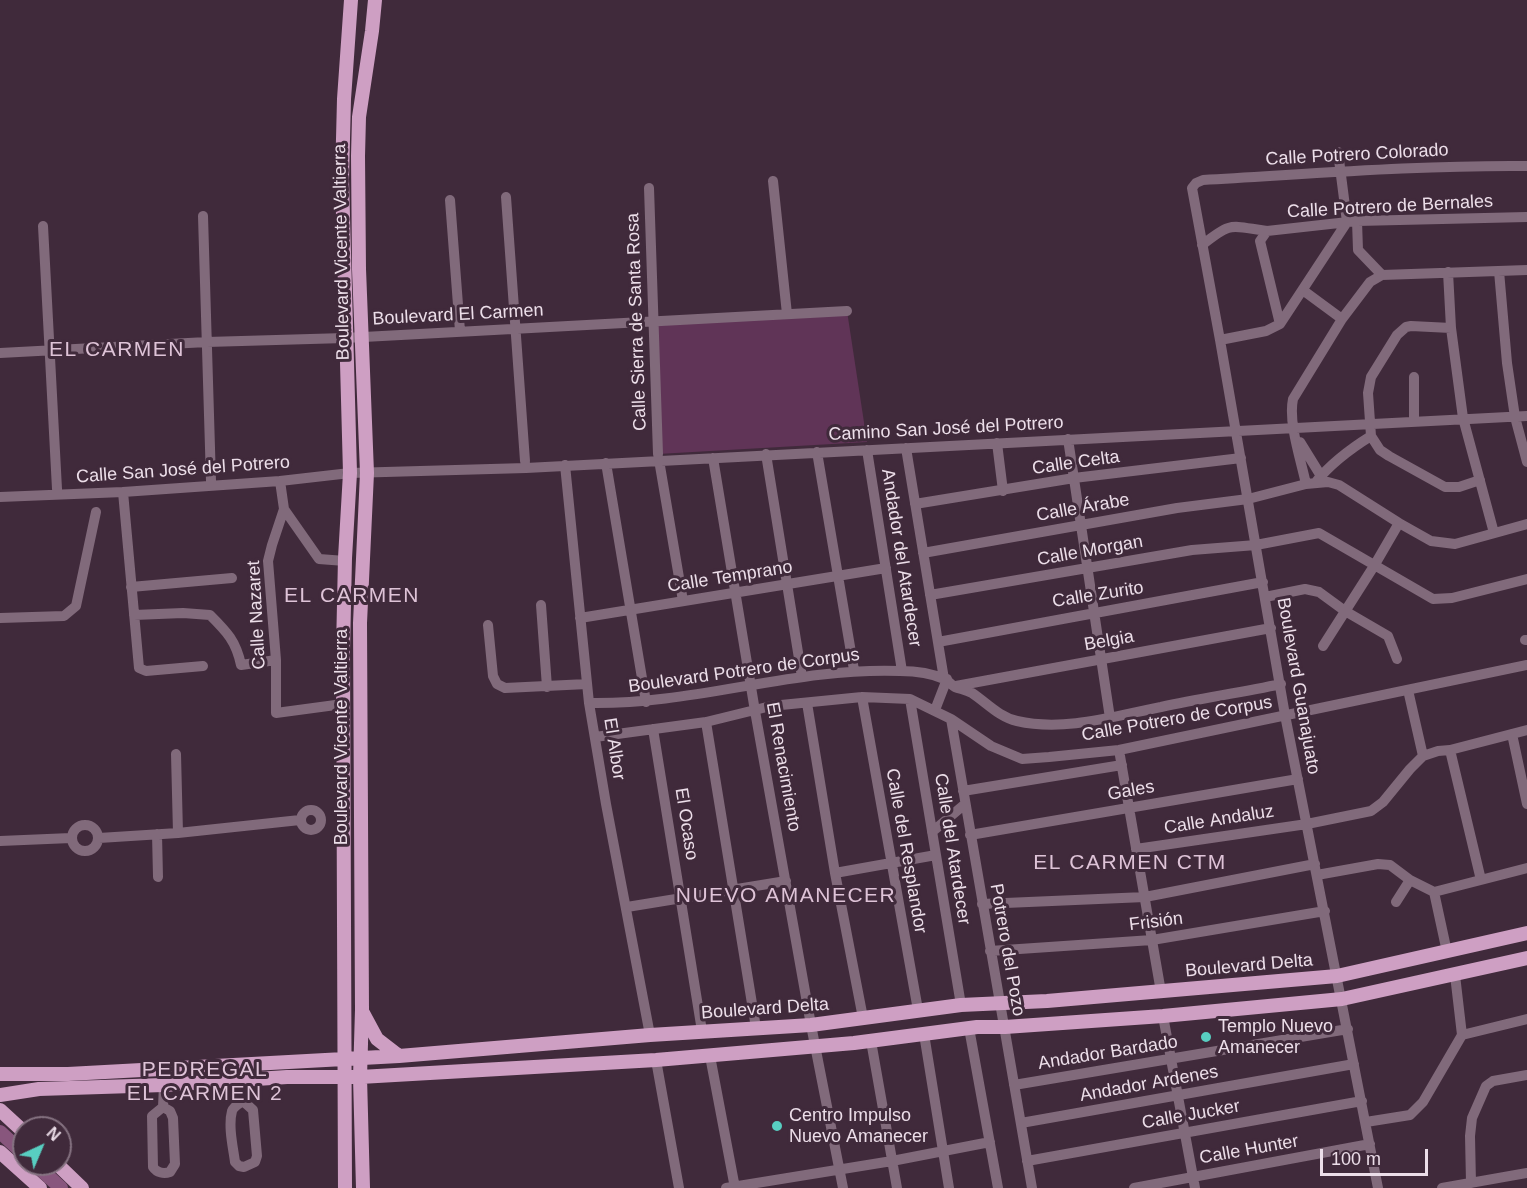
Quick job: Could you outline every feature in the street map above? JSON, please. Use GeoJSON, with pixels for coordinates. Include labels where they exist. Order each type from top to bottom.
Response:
{"type":"FeatureCollection","features":[{"type":"Feature","properties":{"kind":"main road","name":"Boulevard Vicente Valtierra"},"geometry":{"type":"LineString","coordinates":[[345,1188],[353,1058],[343,704],[345,561],[350,473],[342,169],[351,0]]}},
{"type":"Feature","properties":{"kind":"main road","name":"Boulevard Vicente Valtierra"},"geometry":{"type":"LineString","coordinates":[[353,1058],[362,1010],[360,623],[367,473],[358,133],[375,0]]}},
{"type":"Feature","properties":{"kind":"main road","name":"Boulevard Delta"},"geometry":{"type":"LineString","coordinates":[[0,1074],[68,1074],[399,1056],[702,1031],[811,1025],[961,1005],[1161,992],[1337,976],[1527,933]]}},
{"type":"Feature","properties":{"kind":"main road"},"geometry":{"type":"LineString","coordinates":[[4,1114],[9,1097],[7,1094],[39,1089],[164,1085],[287,1077],[385,1076],[656,1060],[816,1047],[969,1028],[1163,1016],[1342,999],[1527,957]]}},
{"type":"Feature","properties":{"kind":"main road"},"geometry":{"type":"LineString","coordinates":[[362,1010],[377,1039],[399,1056]]}},
{"type":"Feature","properties":{"kind":"main road"},"geometry":{"type":"LineString","coordinates":[[598,1041],[590,1054],[595,1060],[603,1063]]}},
{"type":"Feature","properties":{"kind":"main road"},"geometry":{"type":"LineString","coordinates":[[528,1067],[540,1061],[543,1056],[534,1045]]}},
{"type":"Feature","properties":{"kind":"main road"},"geometry":{"type":"LineString","coordinates":[[286,1061],[287,1077]]}},
{"type":"Feature","properties":{"kind":"main road"},"geometry":{"type":"LineString","coordinates":[[178,1067],[179,1084]]}},
{"type":"Feature","properties":{"kind":"main road"},"geometry":{"type":"LineString","coordinates":[[361,1102],[374,1083],[385,1076]]}},
{"type":"Feature","properties":{"kind":"main road","name":"Boulevard Vicente Valtierra"},"geometry":{"type":"LineString","coordinates":[[353,1077],[361,1102],[363,1188]]}},
{"type":"Feature","properties":{"kind":"main road"},"geometry":{"type":"LineString","coordinates":[[0,1152],[40,1188]]}},
{"type":"Feature","properties":{"kind":"main road"},"geometry":{"type":"LineString","coordinates":[[70,1176],[82,1188]]}},
{"type":"Feature","properties":{"kind":"street"},"geometry":{"type":"LineString","coordinates":[[1338,152],[1358,250]]}},
{"type":"Feature","properties":{"kind":"street","name":"Calle Potrero Colorado"},"geometry":{"type":"LineString","coordinates":[[1192,188],[1203,180],[1454,166],[1527,166]]}},
{"type":"Feature","properties":{"kind":"street"},"geometry":{"type":"LineString","coordinates":[[773,181],[787,314]]}},
{"type":"Feature","properties":{"kind":"street","name":"Calle Sierra de Santa Rosa"},"geometry":{"type":"LineString","coordinates":[[649,188],[658,457],[682,601]]}},
{"type":"Feature","properties":{"kind":"street","name":"Boulevard Guanajuato"},"geometry":{"type":"LineString","coordinates":[[1192,188],[1285,712],[1378,1188]]}},
{"type":"Feature","properties":{"kind":"street"},"geometry":{"type":"LineString","coordinates":[[506,197],[525,461]]}},
{"type":"Feature","properties":{"kind":"street"},"geometry":{"type":"LineString","coordinates":[[450,200],[460,331]]}},
{"type":"Feature","properties":{"kind":"street"},"geometry":{"type":"LineString","coordinates":[[202,216],[211,481]]}},
{"type":"Feature","properties":{"kind":"street","name":"Calle Potrero de Bernales"},"geometry":{"type":"LineString","coordinates":[[1280,324],[1260,241],[1267,231],[1352,222],[1527,217]]}},
{"type":"Feature","properties":{"kind":"street"},"geometry":{"type":"LineString","coordinates":[[1220,340],[1266,331],[1280,324],[1304,291],[1340,233],[1352,222]]}},
{"type":"Feature","properties":{"kind":"street"},"geometry":{"type":"LineString","coordinates":[[43,226],[57,489]]}},
{"type":"Feature","properties":{"kind":"street"},"geometry":{"type":"LineString","coordinates":[[1202,245],[1226,227],[1267,231]]}},
{"type":"Feature","properties":{"kind":"street"},"geometry":{"type":"LineString","coordinates":[[1340,233],[1382,275]]}},
{"type":"Feature","properties":{"kind":"street"},"geometry":{"type":"LineString","coordinates":[[1314,481],[1294,430],[1293,399],[1342,319],[1370,282],[1382,275],[1527,270]]}},
{"type":"Feature","properties":{"kind":"street"},"geometry":{"type":"LineString","coordinates":[[1499,271],[1507,363],[1515,417],[1527,462]]}},
{"type":"Feature","properties":{"kind":"street"},"geometry":{"type":"LineString","coordinates":[[1448,272],[1463,418],[1494,533]]}},
{"type":"Feature","properties":{"kind":"street"},"geometry":{"type":"LineString","coordinates":[[1304,291],[1342,319]]}},
{"type":"Feature","properties":{"kind":"street","name":"Boulevard El Carmen"},"geometry":{"type":"LineString","coordinates":[[0,353],[207,342],[345,338],[847,311]]}},
{"type":"Feature","properties":{"kind":"street"},"geometry":{"type":"LineString","coordinates":[[1452,328],[1411,326],[1397,335],[1368,384],[1370,431],[1380,450],[1445,486],[1459,487],[1480,480]]}},
{"type":"Feature","properties":{"kind":"street"},"geometry":{"type":"LineString","coordinates":[[1414,377],[1414,421]]}},
{"type":"Feature","properties":{"kind":"street","name":"Camino San José del Potrero"},"geometry":{"type":"LineString","coordinates":[[367,473],[606,463],[658,457],[713,458],[1236,431],[1370,431],[1414,421],[1527,416]]}},
{"type":"Feature","properties":{"kind":"street"},"geometry":{"type":"LineString","coordinates":[[1294,430],[1314,481]]}},
{"type":"Feature","properties":{"kind":"street"},"geometry":{"type":"LineString","coordinates":[[1314,481],[1370,431]]}},
{"type":"Feature","properties":{"kind":"street"},"geometry":{"type":"LineString","coordinates":[[1068,439],[1110,718]]}},
{"type":"Feature","properties":{"kind":"street"},"geometry":{"type":"LineString","coordinates":[[997,443],[1003,491]]}},
{"type":"Feature","properties":{"kind":"street"},"geometry":{"type":"LineString","coordinates":[[906,448],[938,642],[948,681],[935,710]]}},
{"type":"Feature","properties":{"kind":"street","name":"Andador del Atardecer"},"geometry":{"type":"LineString","coordinates":[[867,450],[903,671]]}},
{"type":"Feature","properties":{"kind":"street"},"geometry":{"type":"LineString","coordinates":[[817,452],[854,670]]}},
{"type":"Feature","properties":{"kind":"street"},"geometry":{"type":"LineString","coordinates":[[766,454],[802,677]]}},
{"type":"Feature","properties":{"kind":"street","name":"El Renacimiento"},"geometry":{"type":"LineString","coordinates":[[713,458],[811,1025],[843,1188]]}},
{"type":"Feature","properties":{"kind":"street","name":"Calle Celta"},"geometry":{"type":"LineString","coordinates":[[915,504],[1074,478],[1241,458]]}},
{"type":"Feature","properties":{"kind":"street"},"geometry":{"type":"LineString","coordinates":[[606,463],[646,702]]}},
{"type":"Feature","properties":{"kind":"street","name":"El Albor"},"geometry":{"type":"LineString","coordinates":[[565,465],[589,704],[650,1035]]}},
{"type":"Feature","properties":{"kind":"street","name":"Calle San José del Potrero"},"geometry":{"type":"LineString","coordinates":[[0,497],[123,492],[367,473]]}},
{"type":"Feature","properties":{"kind":"street","name":"Calle Nazaret"},"geometry":{"type":"LineString","coordinates":[[280,481],[284,509],[268,561],[276,660],[276,713],[343,704]]}},
{"type":"Feature","properties":{"kind":"street"},"geometry":{"type":"LineString","coordinates":[[1314,481],[1339,485],[1431,541],[1455,544],[1527,524]]}},
{"type":"Feature","properties":{"kind":"street","name":"Calle Árabe"},"geometry":{"type":"LineString","coordinates":[[924,553],[1177,508],[1248,500],[1314,481]]}},
{"type":"Feature","properties":{"kind":"street"},"geometry":{"type":"LineString","coordinates":[[123,492],[138,665],[141,670],[203,666]]}},
{"type":"Feature","properties":{"kind":"street"},"geometry":{"type":"LineString","coordinates":[[284,509],[319,559],[345,561]]}},
{"type":"Feature","properties":{"kind":"street"},"geometry":{"type":"LineString","coordinates":[[0,618],[63,616],[76,606],[96,512]]}},
{"type":"Feature","properties":{"kind":"street"},"geometry":{"type":"LineString","coordinates":[[1323,646],[1399,523]]}},
{"type":"Feature","properties":{"kind":"street","name":"Calle Morgan"},"geometry":{"type":"LineString","coordinates":[[930,595],[1192,550],[1256,545],[1319,533],[1433,599],[1452,598],[1527,579]]}},
{"type":"Feature","properties":{"kind":"street","name":"Calle Temprano"},"geometry":{"type":"LineString","coordinates":[[580,618],[886,568]]}},
{"type":"Feature","properties":{"kind":"street"},"geometry":{"type":"LineString","coordinates":[[131,587],[232,578]]}},
{"type":"Feature","properties":{"kind":"street","name":"Calle Zurito"},"geometry":{"type":"LineString","coordinates":[[938,642],[1263,582]]}},
{"type":"Feature","properties":{"kind":"street"},"geometry":{"type":"LineString","coordinates":[[1266,597],[1312,590],[1319,592],[1345,611],[1388,636],[1397,659]]}},
{"type":"Feature","properties":{"kind":"street"},"geometry":{"type":"LineString","coordinates":[[541,605],[547,687]]}},
{"type":"Feature","properties":{"kind":"street"},"geometry":{"type":"LineString","coordinates":[[134,615],[183,613],[210,615],[230,636],[237,647],[242,665],[276,660]]}},
{"type":"Feature","properties":{"kind":"street"},"geometry":{"type":"LineString","coordinates":[[488,625],[493,676],[497,684],[505,688],[587,684]]}},
{"type":"Feature","properties":{"kind":"street","name":"Belgia"},"geometry":{"type":"LineString","coordinates":[[948,681],[1101,660],[1271,628]]}},
{"type":"Feature","properties":{"kind":"street","name":"Calle Potrero de Corpus"},"geometry":{"type":"LineString","coordinates":[[595,737],[706,722],[755,708],[771,706],[862,697],[910,699],[951,719],[991,746],[1022,759],[1119,750],[1285,712],[1408,690],[1527,665]]}},
{"type":"Feature","properties":{"kind":"street","name":"Boulevard Potrero de Corpus"},"geometry":{"type":"LineString","coordinates":[[589,704],[646,702],[703,695],[854,670],[903,671],[948,681],[970,692],[1003,717],[1015,721],[1050,725],[1110,718],[1282,689]]}},
{"type":"Feature","properties":{"kind":"street"},"geometry":{"type":"LineString","coordinates":[[1408,690],[1423,756],[1527,730]]}},
{"type":"Feature","properties":{"kind":"street","name":"Calle del Resplandor"},"geometry":{"type":"LineString","coordinates":[[862,697],[918,1010]]}},
{"type":"Feature","properties":{"kind":"street","name":"Calle del Atardecer"},"geometry":{"type":"LineString","coordinates":[[910,699],[961,1005]]}},
{"type":"Feature","properties":{"kind":"street"},"geometry":{"type":"LineString","coordinates":[[807,704],[835,873],[863,1018]]}},
{"type":"Feature","properties":{"kind":"street","name":"Potrero del Pozo"},"geometry":{"type":"LineString","coordinates":[[951,719],[998,1003],[1005,1027],[1032,1188]]}},
{"type":"Feature","properties":{"kind":"street"},"geometry":{"type":"LineString","coordinates":[[706,722],[756,1028]]}},
{"type":"Feature","properties":{"kind":"street","name":"El Ocaso"},"geometry":{"type":"LineString","coordinates":[[653,729],[702,1031]]}},
{"type":"Feature","properties":{"kind":"street"},"geometry":{"type":"LineString","coordinates":[[1512,734],[1527,802]]}},
{"type":"Feature","properties":{"kind":"street"},"geometry":{"type":"LineString","coordinates":[[1119,750],[1161,992]]}},
{"type":"Feature","properties":{"kind":"street"},"geometry":{"type":"LineString","coordinates":[[1450,750],[1481,880]]}},
{"type":"Feature","properties":{"kind":"street"},"geometry":{"type":"LineString","coordinates":[[176,754],[178,833]]}},
{"type":"Feature","properties":{"kind":"street","name":"Calle Andaluz"},"geometry":{"type":"LineString","coordinates":[[1136,849],[1307,824],[1371,811],[1377,808],[1423,756]]}},
{"type":"Feature","properties":{"kind":"street"},"geometry":{"type":"LineString","coordinates":[[963,791],[1122,765]]}},
{"type":"Feature","properties":{"kind":"street","name":"Gales"},"geometry":{"type":"LineString","coordinates":[[970,835],[1298,779]]}},
{"type":"Feature","properties":{"kind":"street"},"geometry":{"type":"LineString","coordinates":[[932,832],[965,804]]}},
{"type":"Feature","properties":{"kind":"street"},"geometry":{"type":"LineString","coordinates":[[99,838],[178,833],[300,820]]}},
{"type":"Feature","properties":{"kind":"street"},"geometry":{"type":"LineString","coordinates":[[88,824],[97,832],[99,838],[93,848],[82,851],[76,848],[71,838],[76,827],[88,824]]}},
{"type":"Feature","properties":{"kind":"street"},"geometry":{"type":"LineString","coordinates":[[157,834],[158,877]]}},
{"type":"Feature","properties":{"kind":"street"},"geometry":{"type":"LineString","coordinates":[[0,841],[71,838]]}},
{"type":"Feature","properties":{"kind":"street"},"geometry":{"type":"LineString","coordinates":[[835,873],[936,855]]}},
{"type":"Feature","properties":{"kind":"street"},"geometry":{"type":"LineString","coordinates":[[982,904],[1144,897],[1316,869],[1378,864],[1390,865],[1410,880],[1434,892],[1527,868]]}},
{"type":"Feature","properties":{"kind":"street"},"geometry":{"type":"LineString","coordinates":[[1396,902],[1410,880]]}},
{"type":"Feature","properties":{"kind":"street"},"geometry":{"type":"LineString","coordinates":[[627,907],[786,881]]}},
{"type":"Feature","properties":{"kind":"street"},"geometry":{"type":"LineString","coordinates":[[1434,892],[1447,952]]}},
{"type":"Feature","properties":{"kind":"street","name":"Frisión"},"geometry":{"type":"LineString","coordinates":[[990,951],[1152,940],[1325,911]]}},
{"type":"Feature","properties":{"kind":"street"},"geometry":{"type":"LineString","coordinates":[[1366,1122],[1410,1115],[1423,1102],[1462,1035],[1455,975]]}},
{"type":"Feature","properties":{"kind":"street"},"geometry":{"type":"LineString","coordinates":[[1163,1016],[1194,1183]]}},
{"type":"Feature","properties":{"kind":"street"},"geometry":{"type":"LineString","coordinates":[[1462,1035],[1527,1019]]}},
{"type":"Feature","properties":{"kind":"street"},"geometry":{"type":"LineString","coordinates":[[969,1028],[998,1188]]}},
{"type":"Feature","properties":{"kind":"street","name":"Andador Bardado"},"geometry":{"type":"LineString","coordinates":[[1014,1085],[1348,1029]]}},
{"type":"Feature","properties":{"kind":"street"},"geometry":{"type":"LineString","coordinates":[[924,1034],[949,1188]]}},
{"type":"Feature","properties":{"kind":"street"},"geometry":{"type":"LineString","coordinates":[[871,1041],[897,1188]]}},
{"type":"Feature","properties":{"kind":"street"},"geometry":{"type":"LineString","coordinates":[[710,1056],[732,1187],[788,1183],[840,1169],[990,1142]]}},
{"type":"Feature","properties":{"kind":"street"},"geometry":{"type":"LineString","coordinates":[[656,1060],[679,1188]]}},
{"type":"Feature","properties":{"kind":"street","name":"Andador Ardenes"},"geometry":{"type":"LineString","coordinates":[[1021,1123],[1354,1064]]}},
{"type":"Feature","properties":{"kind":"street"},"geometry":{"type":"LineString","coordinates":[[1477,1184],[1470,1137],[1472,1118],[1486,1086],[1493,1081],[1527,1075]]}},
{"type":"Feature","properties":{"kind":"street"},"geometry":{"type":"LineString","coordinates":[[242,1080],[243,1101],[253,1110],[256,1156],[255,1162],[244,1167],[235,1162],[232,1127],[232,1110],[243,1101]]}},
{"type":"Feature","properties":{"kind":"street"},"geometry":{"type":"LineString","coordinates":[[163,1107],[170,1111],[173,1118],[175,1164],[170,1172],[164,1173],[153,1167],[151,1124],[152,1116],[163,1107],[164,1085]]}},
{"type":"Feature","properties":{"kind":"street","name":"Calle Jucker"},"geometry":{"type":"LineString","coordinates":[[1027,1161],[1362,1101]]}},
{"type":"Feature","properties":{"kind":"street","name":"Calle Hunter"},"geometry":{"type":"LineString","coordinates":[[1134,1188],[1194,1183],[1370,1144]]}},
{"type":"Feature","properties":{"kind":"street"},"geometry":{"type":"LineString","coordinates":[[1443,1188],[1477,1184],[1527,1173]]}},
{"type":"Feature","properties":{"kind":"shaded area"},"geometry":{"type":"Polygon","coordinates":[[[847,311],[867,442],[658,454],[653,320],[847,311]]]}},
{"type":"Feature","properties":{"kind":"waterway"},"geometry":{"type":"LineString","coordinates":[[0,1132],[12,1143]]}},
{"type":"Feature","properties":{"kind":"waterway"},"geometry":{"type":"LineString","coordinates":[[48,1176],[61,1188]]}},
{"type":"Feature","properties":{"kind":"place","name":"Templo Nuevo Amanecer"},"geometry":{"type":"Point","coordinates":[1206,1037]}},
{"type":"Feature","properties":{"kind":"place","name":"Centro Impulso Nuevo Amanecer"},"geometry":{"type":"Point","coordinates":[777,1126]}},
{"type":"Feature","properties":{"kind":"district","name":"EL CARMEN"},"geometry":{"type":"Point","coordinates":[117,350]}},
{"type":"Feature","properties":{"kind":"district","name":"EL CARMEN"},"geometry":{"type":"Point","coordinates":[352,596]}},
{"type":"Feature","properties":{"kind":"district","name":"EL CARMEN CTM"},"geometry":{"type":"Point","coordinates":[1130,863]}},
{"type":"Feature","properties":{"kind":"district","name":"NUEVO AMANECER"},"geometry":{"type":"Point","coordinates":[786,896]}},
{"type":"Feature","properties":{"kind":"district","name":"PEDREGAL EL CARMEN 2"},"geometry":{"type":"Point","coordinates":[205,1082]}}]}
